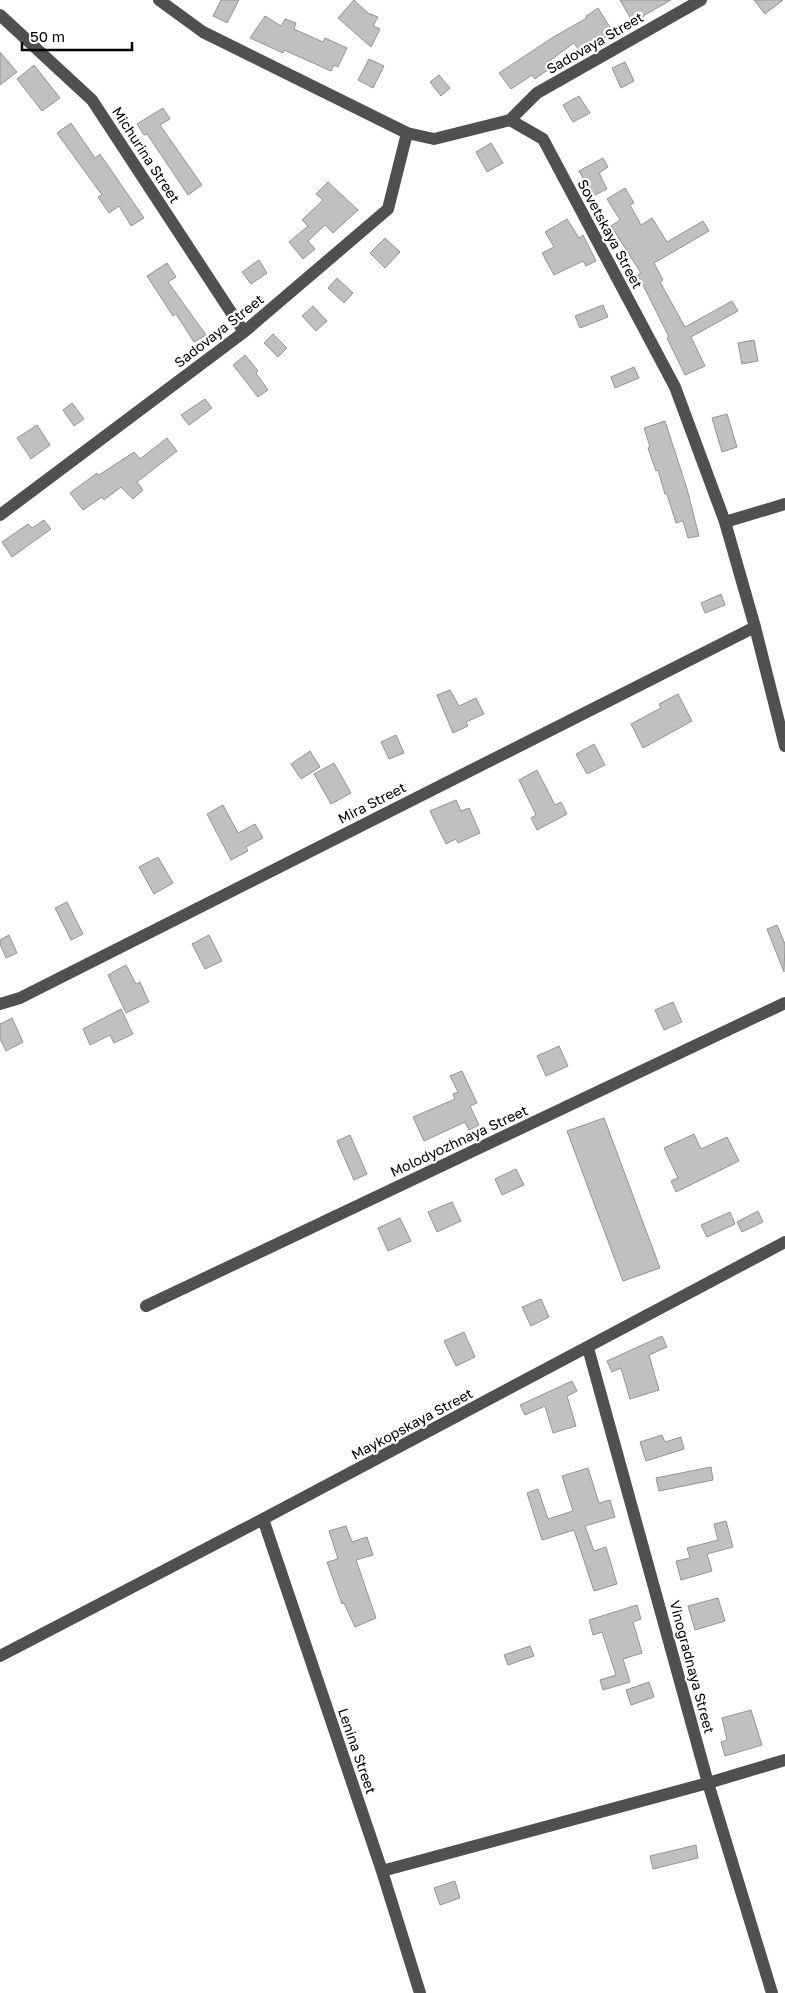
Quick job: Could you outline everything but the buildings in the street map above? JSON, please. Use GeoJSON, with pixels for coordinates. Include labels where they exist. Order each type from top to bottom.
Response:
{"type":"FeatureCollection","features":[{"type":"Feature","properties":{"kind":"street"},"geometry":{"type":"LineString","coordinates":[[159,0],[202,32],[407,133],[434,139],[510,120]]}},
{"type":"Feature","properties":{"kind":"street","name":"Sadovaya Street"},"geometry":{"type":"LineString","coordinates":[[510,120],[537,93],[701,0]]}},
{"type":"Feature","properties":{"kind":"street","name":"Michurina Street"},"geometry":{"type":"LineString","coordinates":[[0,15],[92,100],[244,332]]}},
{"type":"Feature","properties":{"kind":"street","name":"Sovetskaya Street"},"geometry":{"type":"LineString","coordinates":[[510,120],[543,139],[675,387],[725,522],[755,627],[785,746]]}},
{"type":"Feature","properties":{"kind":"street","name":"Sadovaya Street"},"geometry":{"type":"LineString","coordinates":[[0,515],[244,332],[388,209],[407,133]]}},
{"type":"Feature","properties":{"kind":"street"},"geometry":{"type":"LineString","coordinates":[[725,522],[785,504]]}},
{"type":"Feature","properties":{"kind":"street","name":"Mira Street"},"geometry":{"type":"LineString","coordinates":[[0,1004],[29,993],[755,627]]}},
{"type":"Feature","properties":{"kind":"street","name":"Molodyozhnaya Street"},"geometry":{"type":"LineString","coordinates":[[146,1306],[785,1003]]}},
{"type":"Feature","properties":{"kind":"street","name":"Maykopskaya Street"},"geometry":{"type":"LineString","coordinates":[[0,1656],[588,1348],[785,1242]]}},
{"type":"Feature","properties":{"kind":"street","name":"Vinogradnaya Street"},"geometry":{"type":"LineString","coordinates":[[588,1348],[708,1784],[772,1993]]}},
{"type":"Feature","properties":{"kind":"street","name":"Lenina Street"},"geometry":{"type":"LineString","coordinates":[[263,1519],[382,1871],[420,1993]]}},
{"type":"Feature","properties":{"kind":"street"},"geometry":{"type":"LineString","coordinates":[[382,1871],[708,1784],[785,1760]]}}]}
